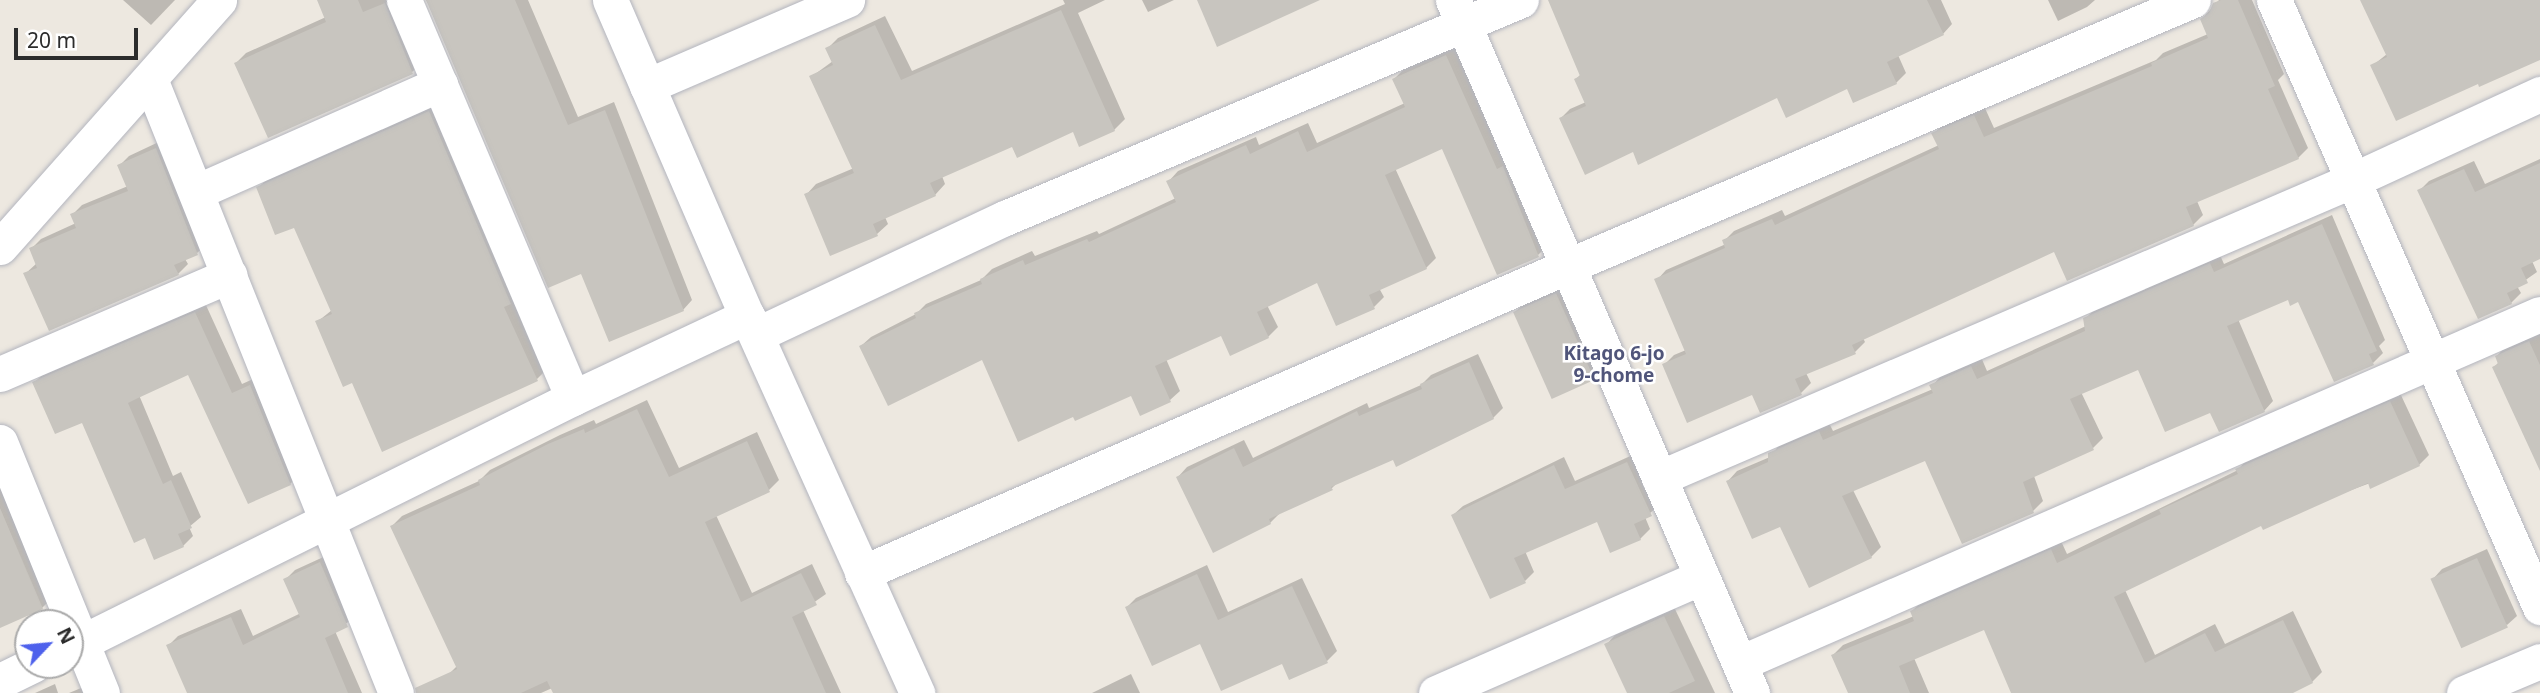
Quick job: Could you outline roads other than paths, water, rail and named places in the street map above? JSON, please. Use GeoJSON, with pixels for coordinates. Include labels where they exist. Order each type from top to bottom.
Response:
{"type":"FeatureCollection","features":[{"type":"Feature","properties":{"kind":"street"},"geometry":{"type":"LineString","coordinates":[[0,247],[219,0]]}},
{"type":"Feature","properties":{"kind":"street"},"geometry":{"type":"LineString","coordinates":[[404,0],[573,398]]}},
{"type":"Feature","properties":{"kind":"street"},"geometry":{"type":"LineString","coordinates":[[610,0],[747,316],[917,693]]}},
{"type":"Feature","properties":{"kind":"street"},"geometry":{"type":"LineString","coordinates":[[647,86],[847,0]]}},
{"type":"Feature","properties":{"kind":"street"},"geometry":{"type":"LineString","coordinates":[[747,316],[758,334],[1005,218],[1458,12],[1521,0]]}},
{"type":"Feature","properties":{"kind":"street"},"geometry":{"type":"LineString","coordinates":[[862,573],[1568,266],[2193,0]]}},
{"type":"Feature","properties":{"kind":"street"},"geometry":{"type":"LineString","coordinates":[[2274,0],[2540,607]]}},
{"type":"Feature","properties":{"kind":"street"},"geometry":{"type":"LineString","coordinates":[[1458,12],[1746,678],[2540,314]]}},
{"type":"Feature","properties":{"kind":"street"},"geometry":{"type":"LineString","coordinates":[[150,79],[396,693]]}},
{"type":"Feature","properties":{"kind":"street"},"geometry":{"type":"LineString","coordinates":[[195,192],[440,84]]}},
{"type":"Feature","properties":{"kind":"street"},"geometry":{"type":"LineString","coordinates":[[1660,478],[2353,180],[2540,94]]}},
{"type":"Feature","properties":{"kind":"street"},"geometry":{"type":"LineString","coordinates":[[0,374],[230,275]]}},
{"type":"Feature","properties":{"kind":"street"},"geometry":{"type":"LineString","coordinates":[[84,641],[573,398],[747,316]]}},
{"type":"Feature","properties":{"kind":"street"},"geometry":{"type":"LineString","coordinates":[[0,442],[63,609]]}},
{"type":"Feature","properties":{"kind":"street"},"geometry":{"type":"LineString","coordinates":[[1436,693],[1702,577]]}},
{"type":"Feature","properties":{"kind":"street"},"geometry":{"type":"LineString","coordinates":[[84,660],[102,693]]}},
{"type":"Feature","properties":{"kind":"street"},"geometry":{"type":"LineString","coordinates":[[2464,693],[2540,661]]}},
{"type":"Feature","properties":{"kind":"district","name":"Kitago 6-jo 9-chome"},"geometry":{"type":"Point","coordinates":[1614,365]}}]}
